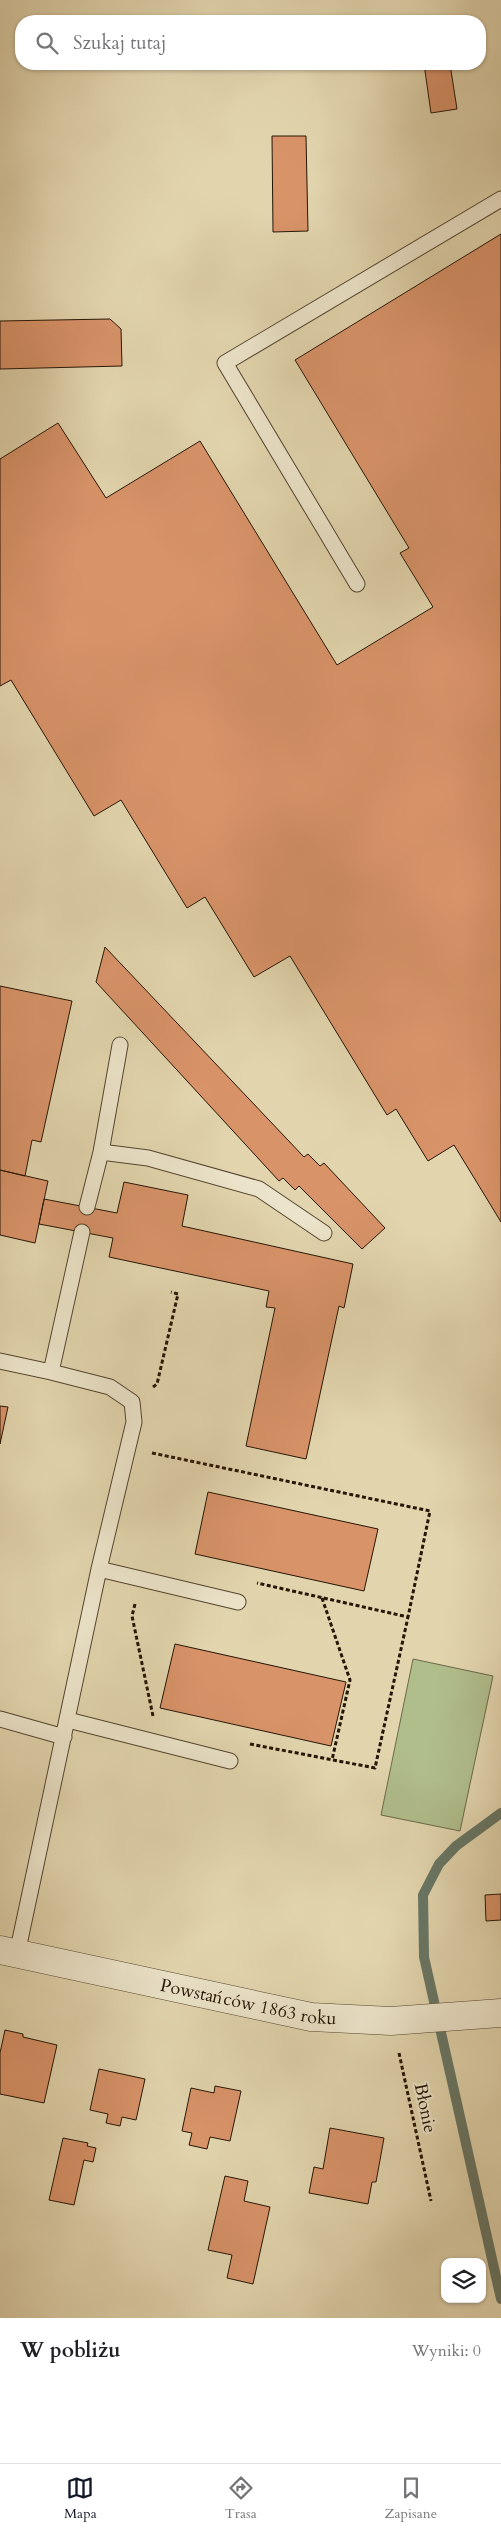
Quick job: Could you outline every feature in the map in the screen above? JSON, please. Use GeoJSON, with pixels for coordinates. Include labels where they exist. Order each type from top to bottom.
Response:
{"type":"FeatureCollection","features":[{"type":"Feature","properties":{"kind":"street","name":"Powstańców 1863 roku"},"geometry":{"type":"LineString","coordinates":[[9,1952],[311,2017],[399,2021],[501,2013]]}},
{"type":"Feature","properties":{"kind":"lane"},"geometry":{"type":"LineString","coordinates":[[357,584],[225,363],[501,199]]}},
{"type":"Feature","properties":{"kind":"lane"},"geometry":{"type":"LineString","coordinates":[[87,1207],[101,1152],[120,1046]]}},
{"type":"Feature","properties":{"kind":"lane"},"geometry":{"type":"LineString","coordinates":[[101,1152],[148,1158],[259,1189],[324,1233]]}},
{"type":"Feature","properties":{"kind":"lane"},"geometry":{"type":"LineString","coordinates":[[51,1372],[82,1232]]}},
{"type":"Feature","properties":{"kind":"lane"},"geometry":{"type":"LineString","coordinates":[[0,1361],[110,1387],[132,1402],[134,1422],[99,1569],[64,1737],[9,1952]]}},
{"type":"Feature","properties":{"kind":"lane"},"geometry":{"type":"LineString","coordinates":[[99,1569],[238,1602]]}},
{"type":"Feature","properties":{"kind":"lane"},"geometry":{"type":"LineString","coordinates":[[0,1719],[64,1737]]}},
{"type":"Feature","properties":{"kind":"lane"},"geometry":{"type":"LineString","coordinates":[[68,1720],[230,1761]]}},
{"type":"Feature","properties":{"kind":"path"},"geometry":{"type":"LineString","coordinates":[[132,1402],[157,1384],[178,1294],[171,1292]]}},
{"type":"Feature","properties":{"kind":"path"},"geometry":{"type":"LineString","coordinates":[[142,1451],[430,1511],[375,1768],[248,1744]]}},
{"type":"Feature","properties":{"kind":"path"},"geometry":{"type":"LineString","coordinates":[[254,1583],[408,1617]]}},
{"type":"Feature","properties":{"kind":"path"},"geometry":{"type":"LineString","coordinates":[[136,1595],[132,1616],[153,1717]]}},
{"type":"Feature","properties":{"kind":"path"},"geometry":{"type":"LineString","coordinates":[[322,1598],[350,1680],[332,1760]]}},
{"type":"Feature","properties":{"kind":"path","name":"Błonie"},"geometry":{"type":"LineString","coordinates":[[399,2021],[431,2201]]}},
{"type":"Feature","properties":{"kind":"green space"},"geometry":{"type":"Polygon","coordinates":[[[413,1659],[493,1676],[460,1831],[381,1815],[413,1659]]]}},
{"type":"Feature","properties":{"kind":"building"},"geometry":{"type":"Polygon","coordinates":[[[425,70],[451,70],[457,109],[431,113],[425,70]]]}},
{"type":"Feature","properties":{"kind":"building"},"geometry":{"type":"Polygon","coordinates":[[[272,136],[306,136],[308,231],[273,232],[272,136]]]}},
{"type":"Feature","properties":{"kind":"building"},"geometry":{"type":"Polygon","coordinates":[[[501,234],[501,1222],[454,1145],[428,1161],[396,1109],[387,1115],[290,956],[254,977],[205,897],[187,908],[121,800],[94,816],[11,680],[0,686],[0,459],[58,423],[106,498],[200,441],[337,665],[433,607],[400,553],[409,548],[295,360],[501,234]]]}},
{"type":"Feature","properties":{"kind":"building"},"geometry":{"type":"Polygon","coordinates":[[[110,319],[121,329],[122,366],[0,369],[0,321],[110,319]]]}},
{"type":"Feature","properties":{"kind":"building"},"geometry":{"type":"Polygon","coordinates":[[[105,947],[304,1157],[308,1154],[320,1166],[324,1163],[385,1228],[362,1249],[299,1186],[295,1190],[283,1178],[279,1181],[96,982],[105,947]]]}},
{"type":"Feature","properties":{"kind":"building"},"geometry":{"type":"Polygon","coordinates":[[[0,986],[72,1001],[41,1142],[32,1140],[25,1176],[0,1170],[0,986]]]}},
{"type":"Feature","properties":{"kind":"building"},"geometry":{"type":"Polygon","coordinates":[[[0,1170],[48,1181],[35,1243],[0,1235],[0,1170]]]}},
{"type":"Feature","properties":{"kind":"building"},"geometry":{"type":"Polygon","coordinates":[[[124,1182],[188,1195],[182,1226],[353,1264],[344,1308],[339,1306],[306,1459],[246,1446],[275,1308],[266,1307],[269,1291],[109,1257],[113,1238],[39,1224],[44,1199],[117,1213],[124,1182]]]}},
{"type":"Feature","properties":{"kind":"building"},"geometry":{"type":"Polygon","coordinates":[[[0,1406],[8,1407],[0,1444],[0,1406]]]}},
{"type":"Feature","properties":{"kind":"building"},"geometry":{"type":"Polygon","coordinates":[[[208,1492],[378,1529],[364,1591],[195,1554],[208,1492]]]}},
{"type":"Feature","properties":{"kind":"building"},"geometry":{"type":"Polygon","coordinates":[[[175,1644],[346,1682],[331,1746],[160,1708],[175,1644]]]}},
{"type":"Feature","properties":{"kind":"building"},"geometry":{"type":"Polygon","coordinates":[[[501,1894],[501,1920],[486,1921],[485,1895],[501,1894]]]}},
{"type":"Feature","properties":{"kind":"building"},"geometry":{"type":"Polygon","coordinates":[[[5,2030],[23,2034],[23,2037],[57,2045],[44,2103],[0,2094],[0,2053],[5,2030]]]}},
{"type":"Feature","properties":{"kind":"building"},"geometry":{"type":"Polygon","coordinates":[[[99,2069],[145,2079],[136,2120],[122,2117],[120,2126],[106,2123],[108,2114],[90,2110],[99,2069]]]}},
{"type":"Feature","properties":{"kind":"building"},"geometry":{"type":"Polygon","coordinates":[[[215,2086],[241,2091],[230,2141],[210,2137],[207,2149],[189,2145],[192,2133],[182,2131],[191,2088],[214,2093],[215,2086]]]}},
{"type":"Feature","properties":{"kind":"building"},"geometry":{"type":"Polygon","coordinates":[[[330,2128],[384,2138],[376,2182],[372,2182],[368,2204],[309,2193],[314,2167],[323,2169],[330,2128]]]}},
{"type":"Feature","properties":{"kind":"building"},"geometry":{"type":"Polygon","coordinates":[[[63,2138],[88,2143],[87,2146],[96,2148],[93,2162],[84,2160],[74,2205],[49,2200],[63,2138]]]}},
{"type":"Feature","properties":{"kind":"building"},"geometry":{"type":"Polygon","coordinates":[[[225,2176],[248,2181],[244,2201],[270,2207],[253,2284],[227,2278],[232,2255],[208,2250],[225,2176]]]}},
{"type":"Feature","properties":{"kind":"waterway"},"geometry":{"type":"LineString","coordinates":[[501,1813],[456,1846],[439,1864],[423,1895],[424,1957],[501,2299]]}}]}
